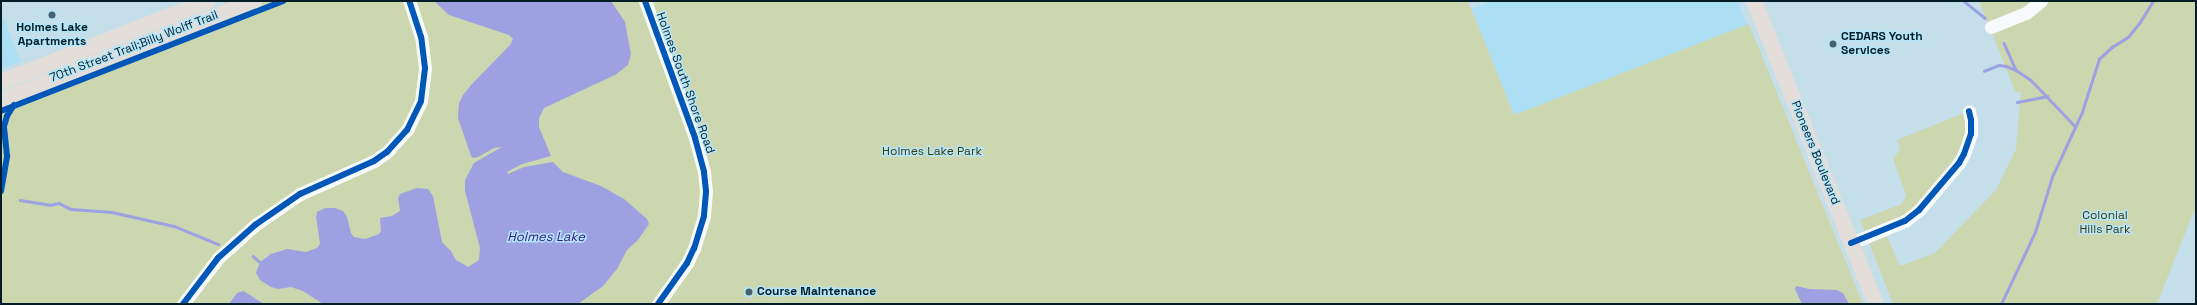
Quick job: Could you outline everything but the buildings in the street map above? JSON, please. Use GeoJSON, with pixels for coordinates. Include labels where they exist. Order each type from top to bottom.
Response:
{"type":"FeatureCollection","features":[{"type":"Feature","properties":{"kind":"main road"},"geometry":{"type":"LineString","coordinates":[[1,82],[208,1]]}},
{"type":"Feature","properties":{"kind":"main road"},"geometry":{"type":"LineString","coordinates":[[1,100],[226,6],[254,1]]}},
{"type":"Feature","properties":{"kind":"main road","name":"Pioneers Boulevard"},"geometry":{"type":"LineString","coordinates":[[1754,1],[1876,304]]}},
{"type":"Feature","properties":{"kind":"street"},"geometry":{"type":"LineString","coordinates":[[183,304],[218,258],[255,225],[300,194],[374,161],[387,152],[407,130],[421,101],[425,68],[421,37],[409,1]]}},
{"type":"Feature","properties":{"kind":"street","name":"Holmes South Shore Road"},"geometry":{"type":"LineString","coordinates":[[645,1],[695,138],[704,172],[706,192],[704,216],[694,248],[687,263],[658,304]]}},
{"type":"Feature","properties":{"kind":"street"},"geometry":{"type":"LineString","coordinates":[[1991,27],[2026,13],[2041,1]]}},
{"type":"Feature","properties":{"kind":"street"},"geometry":{"type":"LineString","coordinates":[[1851,243],[1905,220],[1919,210],[1959,163],[1964,154],[1971,134],[1971,120],[1969,111]]}},
{"type":"Feature","properties":{"kind":"shaded area"},"geometry":{"type":"Polygon","coordinates":[[[1492,1],[1738,1],[1747,25],[1514,115],[1471,9],[1492,1]]]}},
{"type":"Feature","properties":{"kind":"shaded area"},"geometry":{"type":"Polygon","coordinates":[[[1,12],[21,62],[1,69],[1,12]]]}},
{"type":"Feature","properties":{"kind":"green space","name":"Holmes Lake Park"},"geometry":{"type":"Polygon","coordinates":[[[224,1],[1468,1],[1514,115],[1749,24],[1863,304],[1,304],[1,114],[232,24],[224,1]]]}},
{"type":"Feature","properties":{"kind":"green space","name":"Colonial Hills Park"},"geometry":{"type":"Polygon","coordinates":[[[1979,1],[2196,1],[2196,206],[2157,304],[1893,304],[1860,220],[1902,204],[1906,195],[1893,159],[1900,149],[1897,140],[1969,111],[1971,134],[1919,210],[1884,229],[1900,266],[1935,253],[1996,190],[2016,149],[2021,91],[2016,93],[1979,1]]]}},
{"type":"Feature","properties":{"kind":"water","name":"Holmes Lake"},"geometry":{"type":"Polygon","coordinates":[[[434,1],[611,1],[625,22],[631,54],[628,65],[615,75],[544,108],[539,118],[539,127],[551,156],[522,164],[507,172],[508,174],[524,167],[553,162],[563,172],[601,186],[624,199],[647,219],[649,224],[638,240],[627,250],[617,269],[603,286],[578,304],[323,304],[303,291],[291,287],[278,289],[271,287],[260,280],[256,273],[260,262],[271,254],[287,249],[306,252],[317,248],[320,244],[316,217],[317,212],[325,208],[335,208],[343,211],[347,217],[351,233],[354,237],[365,239],[379,234],[381,231],[380,218],[392,216],[400,211],[398,198],[400,194],[417,188],[428,189],[433,196],[442,242],[451,251],[456,260],[468,267],[479,260],[480,248],[465,191],[465,180],[474,163],[502,147],[494,148],[478,157],[473,158],[471,156],[458,118],[459,103],[463,95],[472,84],[510,45],[513,39],[509,35],[449,15],[434,1]]]}},
{"type":"Feature","properties":{"kind":"water"},"geometry":{"type":"Polygon","coordinates":[[[1796,286],[1809,289],[1837,290],[1843,293],[1849,304],[1802,304],[1795,289],[1796,286]]]}},
{"type":"Feature","properties":{"kind":"water"},"geometry":{"type":"Polygon","coordinates":[[[243,291],[264,304],[229,304],[237,293],[243,291]]]}},
{"type":"Feature","properties":{"kind":"waterway"},"geometry":{"type":"LineString","coordinates":[[1964,1],[1985,18]]}},
{"type":"Feature","properties":{"kind":"waterway"},"geometry":{"type":"LineString","coordinates":[[2001,304],[2035,232],[2052,177],[2082,112],[2099,59],[2112,47],[2128,37],[2140,22],[2153,1]]}},
{"type":"Feature","properties":{"kind":"waterway"},"geometry":{"type":"LineString","coordinates":[[2004,43],[2016,70]]}},
{"type":"Feature","properties":{"kind":"waterway"},"geometry":{"type":"LineString","coordinates":[[1984,71],[1999,65],[2016,70],[2031,80],[2075,126]]}},
{"type":"Feature","properties":{"kind":"waterway"},"geometry":{"type":"LineString","coordinates":[[2017,102],[2047,96]]}},
{"type":"Feature","properties":{"kind":"waterway"},"geometry":{"type":"LineString","coordinates":[[20,200],[50,205],[59,203],[71,209],[112,212],[174,226],[218,244]]}},
{"type":"Feature","properties":{"kind":"waterway"},"geometry":{"type":"LineString","coordinates":[[253,256],[260,262]]}},
{"type":"Feature","properties":{"kind":"cycle path","name":"70th Street Trail;Billy Wolff Trail"},"geometry":{"type":"LineString","coordinates":[[1,111],[283,1]]}},
{"type":"Feature","properties":{"kind":"cycle path"},"geometry":{"type":"LineString","coordinates":[[183,304],[218,258],[255,225],[300,194],[374,161],[387,152],[407,130],[421,101],[425,68],[421,37],[409,1]]}},
{"type":"Feature","properties":{"kind":"cycle path"},"geometry":{"type":"LineString","coordinates":[[645,1],[695,138],[704,172],[706,192],[704,216],[694,248],[687,263],[658,304]]}},
{"type":"Feature","properties":{"kind":"cycle path"},"geometry":{"type":"LineString","coordinates":[[1,191],[7,156],[4,126],[7,116],[14,105]]}},
{"type":"Feature","properties":{"kind":"cycle path"},"geometry":{"type":"LineString","coordinates":[[1851,243],[1905,221],[1919,210],[1959,163],[1964,154],[1971,134],[1971,120],[1969,111]]}},
{"type":"Feature","properties":{"kind":"place","name":"Holmes Lake Apartments"},"geometry":{"type":"Point","coordinates":[52,15]}},
{"type":"Feature","properties":{"kind":"place","name":"CEDARS Youth Services"},"geometry":{"type":"Point","coordinates":[1833,44]}},
{"type":"Feature","properties":{"kind":"place","name":"Course Maintenance"},"geometry":{"type":"Point","coordinates":[749,292]}}]}
